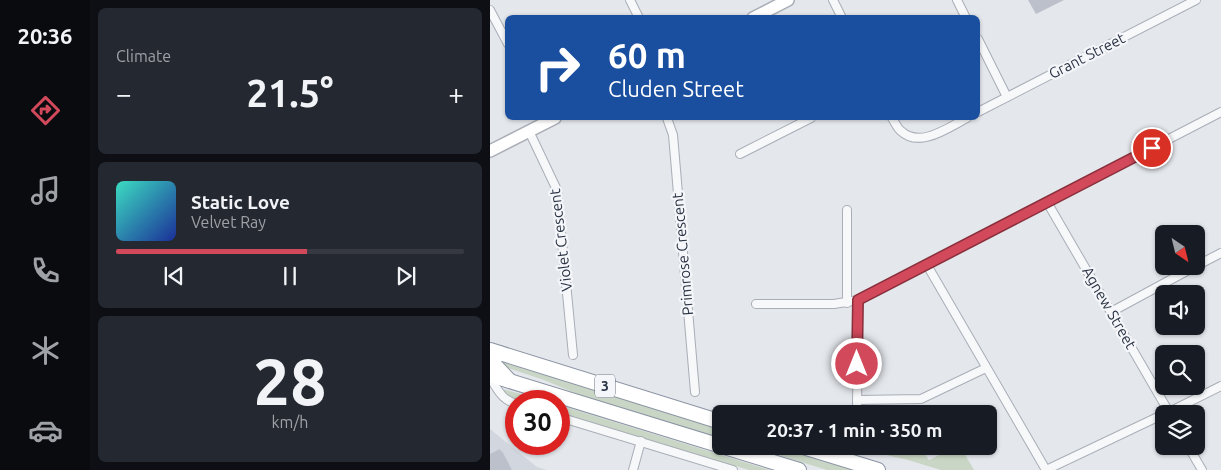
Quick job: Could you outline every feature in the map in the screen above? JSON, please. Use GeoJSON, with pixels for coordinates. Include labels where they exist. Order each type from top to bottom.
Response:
{"type":"FeatureCollection","features":[{"type":"Feature","properties":{"kind":"highway"},"geometry":{"type":"LineString","coordinates":[[495,351],[493,363],[510,382]]}},
{"type":"Feature","properties":{"kind":"highway","name":"3"},"geometry":{"type":"LineString","coordinates":[[495,351],[712,419]]}},
{"type":"Feature","properties":{"kind":"highway","name":"3"},"geometry":{"type":"LineString","coordinates":[[490,377],[799,470]]}},
{"type":"Feature","properties":{"kind":"highway"},"geometry":{"type":"LineString","coordinates":[[829,455],[878,470]]}},
{"type":"Feature","properties":{"kind":"main road"},"geometry":{"type":"LineString","coordinates":[[760,15],[788,0]]}},
{"type":"Feature","properties":{"kind":"main road"},"geometry":{"type":"LineString","coordinates":[[490,151],[547,120]]}},
{"type":"Feature","properties":{"kind":"street"},"geometry":{"type":"LineString","coordinates":[[630,0],[638,15]]}},
{"type":"Feature","properties":{"kind":"street"},"geometry":{"type":"LineString","coordinates":[[833,0],[840,15]]}},
{"type":"Feature","properties":{"kind":"street"},"geometry":{"type":"LineString","coordinates":[[958,0],[965,15]]}},
{"type":"Feature","properties":{"kind":"street","name":"Grant Street"},"geometry":{"type":"LineString","coordinates":[[980,111],[1196,0]]}},
{"type":"Feature","properties":{"kind":"street"},"geometry":{"type":"LineString","coordinates":[[491,12],[505,38]]}},
{"type":"Feature","properties":{"kind":"street"},"geometry":{"type":"LineString","coordinates":[[980,43],[1007,97]]}},
{"type":"Feature","properties":{"kind":"street"},"geometry":{"type":"LineString","coordinates":[[756,304],[834,304],[858,300],[1221,112]]}},
{"type":"Feature","properties":{"kind":"street","name":"Primrose Crescent"},"geometry":{"type":"LineString","coordinates":[[668,120],[673,135],[695,392]]}},
{"type":"Feature","properties":{"kind":"street"},"geometry":{"type":"LineString","coordinates":[[740,154],[808,120]]}},
{"type":"Feature","properties":{"kind":"street"},"geometry":{"type":"LineString","coordinates":[[893,120],[906,135],[918,139],[930,137],[964,120]]}},
{"type":"Feature","properties":{"kind":"street","name":"Violet Crescent"},"geometry":{"type":"LineString","coordinates":[[529,131],[557,190],[572,355]]}},
{"type":"Feature","properties":{"kind":"street","name":"Agnew Street"},"geometry":{"type":"LineString","coordinates":[[1047,202],[1111,312],[1162,405]]}},
{"type":"Feature","properties":{"kind":"street"},"geometry":{"type":"LineString","coordinates":[[847,210],[847,303]]}},
{"type":"Feature","properties":{"kind":"street"},"geometry":{"type":"LineString","coordinates":[[1205,261],[1221,253]]}},
{"type":"Feature","properties":{"kind":"street"},"geometry":{"type":"LineString","coordinates":[[927,265],[1046,470],[1155,418]]}},
{"type":"Feature","properties":{"kind":"street"},"geometry":{"type":"LineString","coordinates":[[1111,312],[1179,275]]}},
{"type":"Feature","properties":{"kind":"street"},"geometry":{"type":"LineString","coordinates":[[857,405],[858,300]]}},
{"type":"Feature","properties":{"kind":"street"},"geometry":{"type":"LineString","coordinates":[[857,400],[921,399],[986,368]]}},
{"type":"Feature","properties":{"kind":"street"},"geometry":{"type":"LineString","coordinates":[[490,377],[505,398]]}},
{"type":"Feature","properties":{"kind":"street"},"geometry":{"type":"LineString","coordinates":[[1182,405],[1221,386]]}},
{"type":"Feature","properties":{"kind":"street"},"geometry":{"type":"LineString","coordinates":[[570,419],[733,470]]}},
{"type":"Feature","properties":{"kind":"street"},"geometry":{"type":"LineString","coordinates":[[633,470],[641,441]]}},
{"type":"Feature","properties":{"kind":"street"},"geometry":{"type":"LineString","coordinates":[[1193,455],[1202,470]]}},
{"type":"Feature","properties":{"kind":"shaded area"},"geometry":{"type":"Polygon","coordinates":[[[490,429],[505,441],[505,455],[522,455],[537,467],[547,470],[490,470],[490,429]]]}},
{"type":"Feature","properties":{"kind":"green space"},"geometry":{"type":"Polygon","coordinates":[[[499,361],[712,427],[712,435],[580,395],[505,367],[499,361]]]}},
{"type":"Feature","properties":{"kind":"green space"},"geometry":{"type":"Polygon","coordinates":[[[570,408],[712,452],[712,455],[721,455],[770,470],[749,470],[570,416],[570,408]]]}},
{"type":"Feature","properties":{"kind":"green space"},"geometry":{"type":"Polygon","coordinates":[[[778,455],[803,455],[852,470],[827,470],[778,455]]]}},
{"type":"Feature","properties":{"kind":"green space"},"geometry":{"type":"Polygon","coordinates":[[[886,455],[926,455],[929,460],[939,455],[965,455],[974,470],[941,470],[886,455]]]}},
{"type":"Feature","properties":{"kind":"building"},"geometry":{"type":"Polygon","coordinates":[[[1028,0],[1064,0],[1036,14],[1028,0]]]}},
{"type":"Feature","properties":{"kind":"building"},"geometry":{"type":"Polygon","coordinates":[[[500,449],[512,470],[490,470],[490,454],[500,449]]]}},
{"type":"Feature","properties":{"kind":"route"},"geometry":{"type":"LineString","coordinates":[[857,364],[858,300],[1152,148]]}}]}
